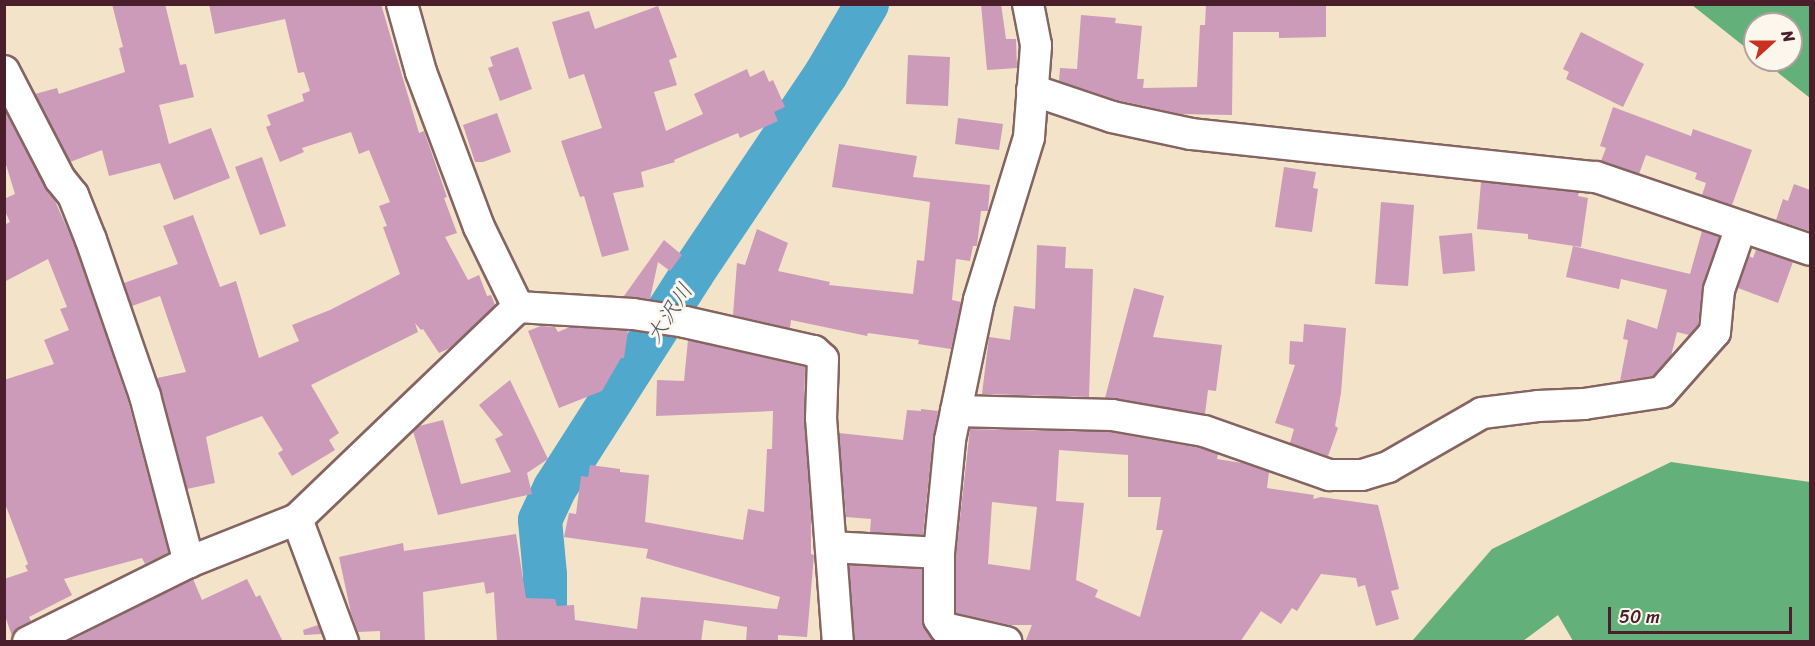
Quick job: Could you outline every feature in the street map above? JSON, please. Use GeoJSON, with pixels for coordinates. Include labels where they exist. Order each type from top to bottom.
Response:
{"type":"FeatureCollection","features":[{"type":"Feature","properties":{"kind":"street"},"geometry":{"type":"LineString","coordinates":[[402,4],[421,72],[479,227],[518,307]]}},
{"type":"Feature","properties":{"kind":"street"},"geometry":{"type":"LineString","coordinates":[[1005,642],[945,628],[939,619],[939,553],[950,440],[979,300],[1029,137],[1036,45],[1028,4]]}},
{"type":"Feature","properties":{"kind":"street"},"geometry":{"type":"LineString","coordinates":[[4,71],[60,179],[73,195],[98,260],[146,396],[189,562]]}},
{"type":"Feature","properties":{"kind":"street"},"geometry":{"type":"LineString","coordinates":[[1032,90],[1112,117],[1191,135],[1596,177],[1810,250]]}},
{"type":"Feature","properties":{"kind":"street"},"geometry":{"type":"LineString","coordinates":[[956,411],[1124,417],[1204,431],[1329,475],[1362,475],[1388,467],[1482,413],[1538,406],[1584,404],[1662,392],[1715,332],[1719,290],[1741,227]]}},
{"type":"Feature","properties":{"kind":"street"},"geometry":{"type":"LineString","coordinates":[[28,642],[189,562],[297,519],[518,307],[633,314],[685,322],[814,351],[822,359],[820,418],[838,642]]}},
{"type":"Feature","properties":{"kind":"street"},"geometry":{"type":"LineString","coordinates":[[297,519],[343,642]]}},
{"type":"Feature","properties":{"kind":"street"},"geometry":{"type":"LineString","coordinates":[[832,547],[939,553]]}},
{"type":"Feature","properties":{"kind":"green space"},"geometry":{"type":"Polygon","coordinates":[[[1692,5],[1810,5],[1810,98],[1777,72],[1803,72],[1803,12],[1743,12],[1743,45],[1692,5]]]}},
{"type":"Feature","properties":{"kind":"green space"},"geometry":{"type":"Polygon","coordinates":[[[1671,462],[1810,482],[1810,641],[1573,641],[1558,615],[1523,641],[1412,641],[1492,549],[1671,462]]]}},
{"type":"Feature","properties":{"kind":"building"},"geometry":{"type":"Polygon","coordinates":[[[112,4],[165,4],[180,65],[186,64],[194,97],[159,105],[169,144],[211,128],[230,178],[174,200],[160,163],[109,176],[102,150],[70,162],[35,94],[57,88],[59,94],[125,72],[119,48],[123,47],[112,4]]]}},
{"type":"Feature","properties":{"kind":"building"},"geometry":{"type":"Polygon","coordinates":[[[209,4],[381,4],[419,133],[424,131],[457,233],[445,237],[468,280],[479,275],[487,296],[491,295],[495,305],[450,348],[439,353],[423,329],[421,330],[415,323],[418,332],[311,385],[339,433],[329,440],[335,450],[292,476],[278,453],[283,450],[262,416],[206,437],[215,483],[187,489],[157,378],[186,372],[160,296],[132,306],[124,283],[178,264],[163,226],[193,215],[220,287],[236,281],[259,358],[299,341],[292,325],[330,310],[400,274],[383,227],[387,226],[379,206],[390,202],[369,150],[359,154],[351,132],[302,148],[304,152],[280,162],[266,127],[271,125],[267,115],[304,101],[302,94],[310,91],[304,72],[298,73],[285,19],[215,34],[209,4]]]}},
{"type":"Feature","properties":{"kind":"building"},"geometry":{"type":"Polygon","coordinates":[[[981,4],[1001,4],[1006,39],[1016,39],[1017,68],[987,70],[981,4]]]}},
{"type":"Feature","properties":{"kind":"building"},"geometry":{"type":"Polygon","coordinates":[[[1206,4],[1326,4],[1326,37],[1279,38],[1279,32],[1233,32],[1232,115],[1181,114],[1117,100],[1059,81],[1060,68],[1077,69],[1081,15],[1116,18],[1115,23],[1142,26],[1137,79],[1144,79],[1143,88],[1197,87],[1200,25],[1205,25],[1206,4]]]}},
{"type":"Feature","properties":{"kind":"building"},"geometry":{"type":"Polygon","coordinates":[[[658,6],[677,57],[669,60],[677,85],[654,92],[666,131],[703,114],[694,94],[747,69],[750,77],[764,70],[769,82],[773,80],[785,107],[774,112],[778,121],[740,138],[738,133],[674,160],[675,162],[641,172],[644,187],[613,193],[629,250],[602,257],[584,196],[580,197],[561,141],[602,128],[584,74],[569,79],[552,22],[589,11],[595,29],[658,6]]]}},
{"type":"Feature","properties":{"kind":"building"},"geometry":{"type":"Polygon","coordinates":[[[1581,32],[1644,64],[1623,107],[1566,79],[1569,72],[1563,69],[1581,32]]]}},
{"type":"Feature","properties":{"kind":"building"},"geometry":{"type":"Polygon","coordinates":[[[518,47],[532,89],[500,101],[488,68],[493,66],[490,57],[518,47]]]}},
{"type":"Feature","properties":{"kind":"building"},"geometry":{"type":"Polygon","coordinates":[[[908,55],[950,57],[948,106],[906,104],[908,55]]]}},
{"type":"Feature","properties":{"kind":"building"},"geometry":{"type":"Polygon","coordinates":[[[1613,107],[1691,136],[1693,129],[1752,150],[1732,205],[1702,195],[1706,183],[1695,179],[1697,173],[1646,155],[1639,174],[1601,161],[1606,148],[1600,146],[1613,107]]]}},
{"type":"Feature","properties":{"kind":"building"},"geometry":{"type":"Polygon","coordinates":[[[4,109],[45,187],[55,201],[75,246],[128,401],[169,553],[145,564],[142,558],[64,579],[72,595],[29,617],[31,621],[20,627],[12,636],[4,613],[4,579],[28,571],[25,566],[28,564],[4,501],[4,380],[54,364],[44,340],[69,330],[60,309],[67,307],[48,259],[4,282],[4,225],[10,222],[4,209],[4,199],[15,194],[4,158],[4,109]]]}},
{"type":"Feature","properties":{"kind":"building"},"geometry":{"type":"Polygon","coordinates":[[[497,113],[511,152],[483,162],[475,162],[463,125],[497,113]]]}},
{"type":"Feature","properties":{"kind":"building"},"geometry":{"type":"Polygon","coordinates":[[[958,118],[1003,124],[999,150],[955,144],[958,118]]]}},
{"type":"Feature","properties":{"kind":"building"},"geometry":{"type":"Polygon","coordinates":[[[839,144],[917,156],[913,177],[990,185],[988,211],[981,211],[977,246],[973,246],[970,261],[956,259],[952,300],[961,302],[951,349],[918,344],[919,340],[868,333],[867,336],[791,320],[790,328],[733,315],[737,263],[745,265],[757,229],[788,243],[778,271],[830,282],[829,285],[913,294],[917,260],[924,261],[930,202],[832,187],[839,144]]]}},
{"type":"Feature","properties":{"kind":"building"},"geometry":{"type":"Polygon","coordinates":[[[262,157],[286,226],[260,235],[235,167],[262,157]]]}},
{"type":"Feature","properties":{"kind":"building"},"geometry":{"type":"Polygon","coordinates":[[[1284,167],[1316,172],[1313,188],[1318,189],[1312,232],[1275,227],[1284,167]]]}},
{"type":"Feature","properties":{"kind":"building"},"geometry":{"type":"Polygon","coordinates":[[[1481,182],[1579,192],[1578,196],[1588,198],[1581,247],[1528,239],[1528,234],[1477,229],[1481,182]]]}},
{"type":"Feature","properties":{"kind":"building"},"geometry":{"type":"Polygon","coordinates":[[[1794,184],[1810,190],[1810,231],[1776,220],[1783,199],[1788,201],[1794,184]]]}},
{"type":"Feature","properties":{"kind":"building"},"geometry":{"type":"Polygon","coordinates":[[[1381,202],[1414,205],[1408,286],[1375,284],[1381,202]]]}},
{"type":"Feature","properties":{"kind":"building"},"geometry":{"type":"Polygon","coordinates":[[[1702,231],[1719,237],[1703,285],[1698,325],[1689,335],[1677,332],[1671,356],[1653,376],[1620,381],[1628,340],[1623,339],[1627,319],[1657,329],[1667,290],[1621,279],[1619,289],[1566,277],[1573,246],[1690,274],[1702,231]]]}},
{"type":"Feature","properties":{"kind":"building"},"geometry":{"type":"Polygon","coordinates":[[[1472,233],[1475,271],[1443,274],[1439,236],[1472,233]]]}},
{"type":"Feature","properties":{"kind":"building"},"geometry":{"type":"Polygon","coordinates":[[[664,240],[682,255],[670,271],[658,262],[650,299],[624,296],[664,240]]]}},
{"type":"Feature","properties":{"kind":"building"},"geometry":{"type":"Polygon","coordinates":[[[1037,245],[1066,247],[1065,268],[1093,269],[1089,397],[982,394],[989,337],[1010,340],[1014,306],[1035,309],[1037,245]]]}},
{"type":"Feature","properties":{"kind":"building"},"geometry":{"type":"Polygon","coordinates":[[[1756,250],[1793,262],[1778,303],[1738,288],[1749,256],[1753,258],[1756,250]]]}},
{"type":"Feature","properties":{"kind":"building"},"geometry":{"type":"Polygon","coordinates":[[[1134,288],[1164,296],[1153,337],[1222,345],[1216,391],[1208,390],[1205,414],[1105,398],[1134,288]]]}},
{"type":"Feature","properties":{"kind":"building"},"geometry":{"type":"Polygon","coordinates":[[[1304,324],[1346,328],[1341,393],[1335,426],[1338,428],[1328,456],[1290,443],[1294,429],[1275,423],[1295,365],[1289,364],[1290,341],[1303,342],[1304,324]]]}},
{"type":"Feature","properties":{"kind":"building"},"geometry":{"type":"Polygon","coordinates":[[[541,326],[555,327],[558,332],[570,327],[628,331],[624,358],[621,358],[602,391],[559,408],[528,331],[541,326]]]}},
{"type":"Feature","properties":{"kind":"building"},"geometry":{"type":"Polygon","coordinates":[[[688,340],[805,367],[804,419],[811,515],[811,554],[814,555],[807,637],[778,635],[778,642],[746,642],[747,627],[704,620],[701,642],[497,642],[494,592],[486,594],[484,582],[423,592],[425,642],[380,642],[380,631],[358,632],[351,613],[339,557],[403,543],[404,551],[516,534],[526,598],[555,599],[557,606],[574,605],[575,620],[637,629],[641,597],[777,609],[780,597],[646,558],[648,549],[564,537],[569,513],[576,514],[581,476],[588,477],[590,465],[620,469],[620,472],[649,475],[645,522],[743,540],[748,509],[764,512],[767,449],[772,449],[773,411],[656,416],[657,380],[684,381],[688,340]]]}},
{"type":"Feature","properties":{"kind":"building"},"geometry":{"type":"Polygon","coordinates":[[[510,380],[548,459],[527,473],[532,494],[438,515],[413,431],[419,426],[443,420],[461,484],[511,472],[495,439],[503,435],[479,405],[510,380]]]}},
{"type":"Feature","properties":{"kind":"building"},"geometry":{"type":"Polygon","coordinates":[[[921,409],[938,411],[923,535],[870,532],[871,519],[846,517],[839,433],[903,440],[907,410],[921,411],[921,409]]]}},
{"type":"Feature","properties":{"kind":"building"},"geometry":{"type":"Polygon","coordinates":[[[970,429],[1110,432],[1200,448],[1218,454],[1217,459],[1242,463],[1269,472],[1267,488],[1314,495],[1313,499],[1321,497],[1378,505],[1399,589],[1391,591],[1399,619],[1376,626],[1365,585],[1358,587],[1356,578],[1321,574],[1297,611],[1292,608],[1281,624],[1261,611],[1240,642],[1025,642],[1032,625],[1010,625],[956,613],[956,554],[970,429]],[[1059,450],[1056,501],[1084,503],[1076,580],[1098,590],[1095,597],[1140,617],[1163,530],[1156,530],[1161,497],[1128,497],[1128,455],[1059,450]],[[992,502],[988,564],[1030,570],[1037,507],[992,502]]]}},
{"type":"Feature","properties":{"kind":"building"},"geometry":{"type":"Polygon","coordinates":[[[849,565],[922,569],[922,620],[925,629],[936,642],[855,641],[849,565]]]}},
{"type":"Feature","properties":{"kind":"building"},"geometry":{"type":"Polygon","coordinates":[[[193,579],[202,600],[247,579],[256,597],[260,595],[283,642],[68,642],[193,579]]]}},
{"type":"Feature","properties":{"kind":"building"},"geometry":{"type":"Polygon","coordinates":[[[318,625],[322,634],[304,635],[303,630],[318,625]]]}},
{"type":"Feature","properties":{"kind":"waterway","name":"大沢川"},"geometry":{"type":"LineString","coordinates":[[545,642],[545,575],[540,520],[555,488],[693,272],[826,74],[867,4]]}}]}
